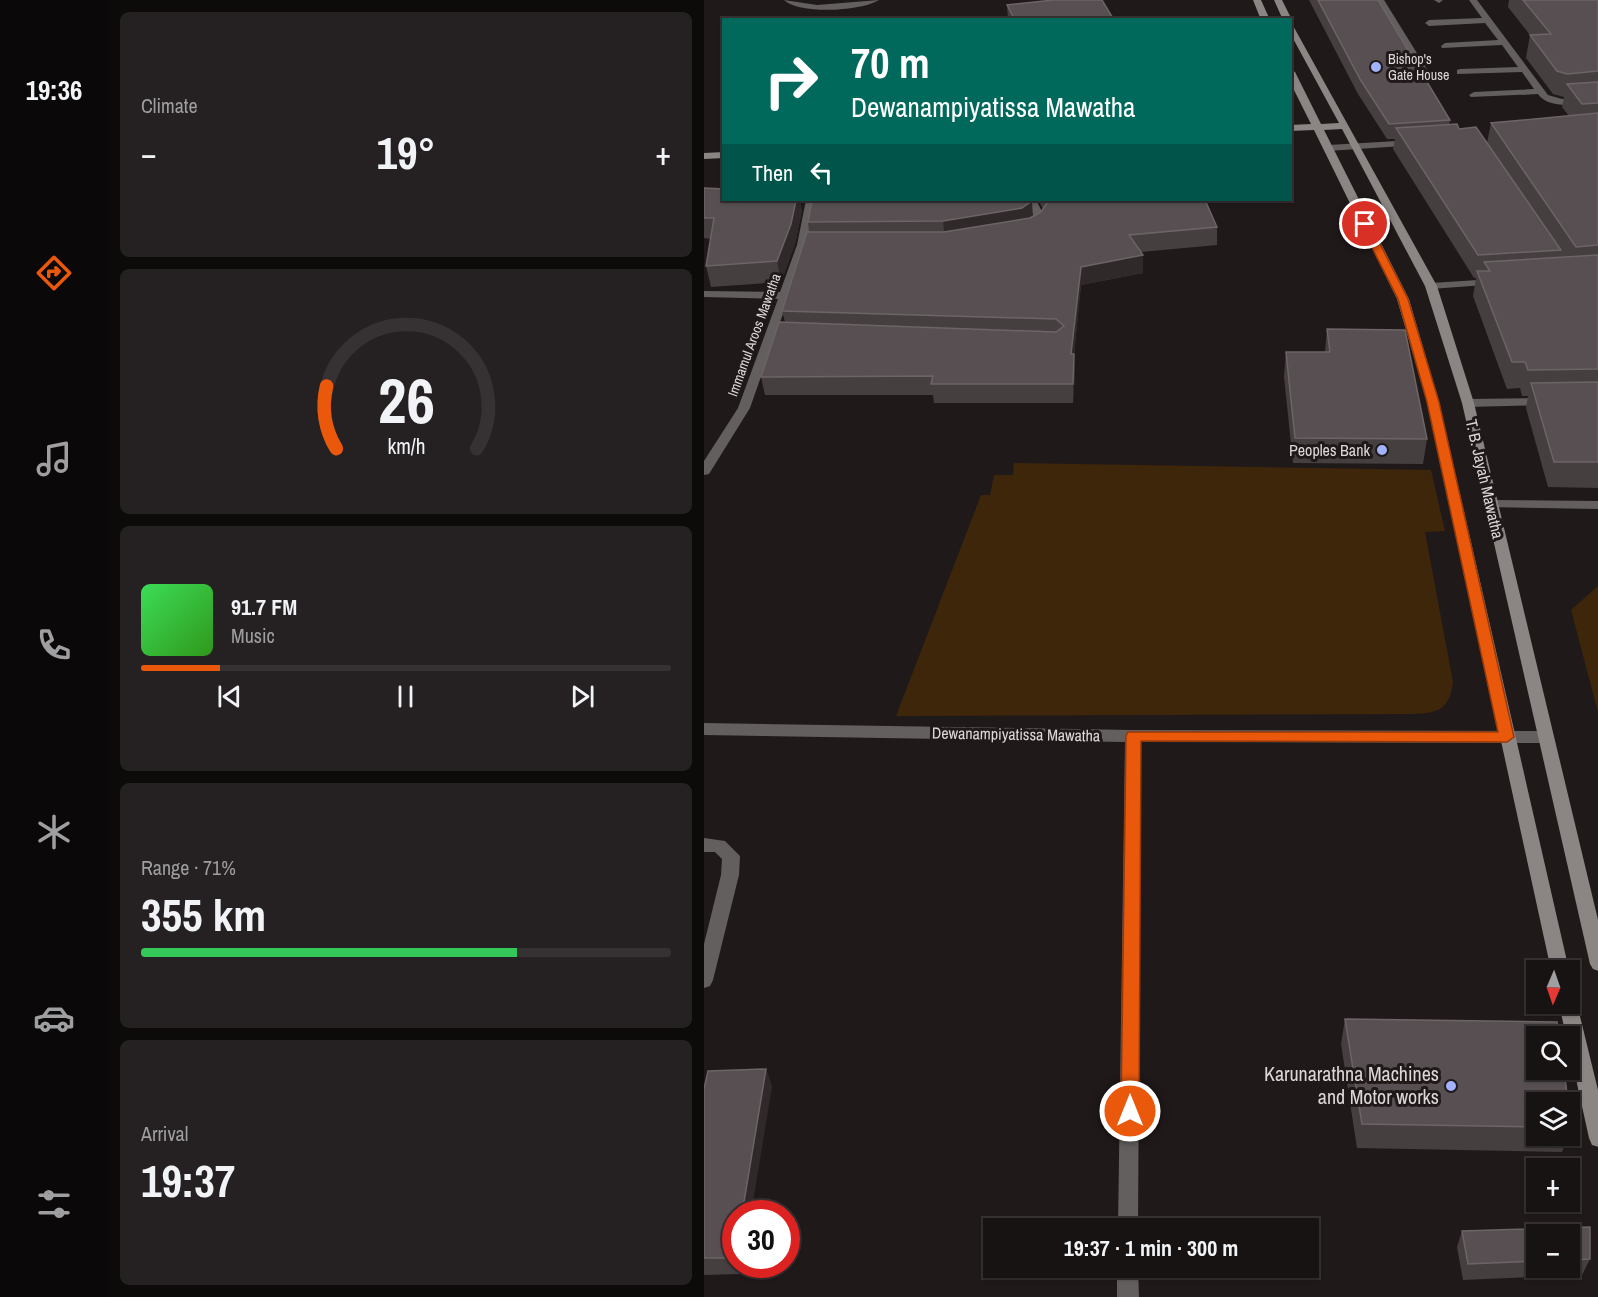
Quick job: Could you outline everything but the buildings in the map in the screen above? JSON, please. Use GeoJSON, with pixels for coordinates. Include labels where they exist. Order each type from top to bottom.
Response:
{"type":"FeatureCollection","features":[{"type":"Feature","properties":{"kind":"main road"},"geometry":{"type":"LineString","coordinates":[[1257,0],[1265,18]]}},
{"type":"Feature","properties":{"kind":"main road"},"geometry":{"type":"LineString","coordinates":[[1278,0],[1287,18]]}},
{"type":"Feature","properties":{"kind":"main road","name":"T. B. Jayah Mawatha"},"geometry":{"type":"LineString","coordinates":[[1292,28],[1431,286],[1468,403],[1598,964]]}},
{"type":"Feature","properties":{"kind":"main road","name":"T. B. Jayah Mawatha"},"geometry":{"type":"LineString","coordinates":[[1292,76],[1403,299],[1433,402],[1558,960]]}},
{"type":"Feature","properties":{"kind":"main road"},"geometry":{"type":"LineString","coordinates":[[1292,128],[1345,126]]}},
{"type":"Feature","properties":{"kind":"main road"},"geometry":{"type":"LineString","coordinates":[[704,156],[722,155]]}},
{"type":"Feature","properties":{"kind":"main road"},"geometry":{"type":"LineString","coordinates":[[1570,1014],[1598,1138]]}},
{"type":"Feature","properties":{"kind":"street"},"geometry":{"type":"LineString","coordinates":[[788,0],[794,6],[816,8],[875,0]]}},
{"type":"Feature","properties":{"kind":"street"},"geometry":{"type":"LineString","coordinates":[[1379,0],[1428,79]]}},
{"type":"Feature","properties":{"kind":"street"},"geometry":{"type":"LineString","coordinates":[[1473,0],[1545,98],[1556,101],[1598,99]]}},
{"type":"Feature","properties":{"kind":"street"},"geometry":{"type":"LineString","coordinates":[[1429,23],[1487,20]]}},
{"type":"Feature","properties":{"kind":"street"},"geometry":{"type":"LineString","coordinates":[[1445,46],[1505,42]]}},
{"type":"Feature","properties":{"kind":"street"},"geometry":{"type":"LineString","coordinates":[[1460,72],[1524,69]]}},
{"type":"Feature","properties":{"kind":"street"},"geometry":{"type":"LineString","coordinates":[[1474,95],[1540,91]]}},
{"type":"Feature","properties":{"kind":"street"},"geometry":{"type":"LineString","coordinates":[[1328,148],[1428,142]]}},
{"type":"Feature","properties":{"kind":"street","name":"Immamul Aroos Mawatha"},"geometry":{"type":"LineString","coordinates":[[704,471],[744,408],[778,334],[785,296],[807,245],[811,201]]}},
{"type":"Feature","properties":{"kind":"street"},"geometry":{"type":"LineString","coordinates":[[1017,233],[1037,226],[1041,219],[1032,201]]}},
{"type":"Feature","properties":{"kind":"street"},"geometry":{"type":"LineString","coordinates":[[1431,286],[1510,281]]}},
{"type":"Feature","properties":{"kind":"street"},"geometry":{"type":"LineString","coordinates":[[704,294],[785,296]]}},
{"type":"Feature","properties":{"kind":"street"},"geometry":{"type":"LineString","coordinates":[[1468,403],[1563,401]]}},
{"type":"Feature","properties":{"kind":"street"},"geometry":{"type":"LineString","coordinates":[[1490,504],[1598,505]]}},
{"type":"Feature","properties":{"kind":"street","name":"Dewanampiyatissa Mawatha"},"geometry":{"type":"LineString","coordinates":[[704,729],[1133,736],[1544,737]]}},
{"type":"Feature","properties":{"kind":"street"},"geometry":{"type":"LineString","coordinates":[[1128,1218],[1133,736]]}},
{"type":"Feature","properties":{"kind":"street"},"geometry":{"type":"LineString","coordinates":[[704,845],[719,846],[731,856],[731,875],[704,980]]}},
{"type":"Feature","properties":{"kind":"street"},"geometry":{"type":"LineString","coordinates":[[1128,1278],[1128,1297]]}},
{"type":"Feature","properties":{"kind":"shaded area"},"geometry":{"type":"Polygon","coordinates":[[[1014,463],[1431,470],[1445,531],[1425,532],[1453,682],[1449,699],[1445,705],[1435,711],[1411,714],[896,716],[981,495],[990,495],[994,475],[1013,475],[1014,463]]]}},
{"type":"Feature","properties":{"kind":"shaded area"},"geometry":{"type":"Polygon","coordinates":[[[1598,586],[1598,712],[1571,610],[1598,586]]]}},
{"type":"Feature","properties":{"kind":"place","name":"Bishop's Gate House"},"geometry":{"type":"Point","coordinates":[1376,67]}},
{"type":"Feature","properties":{"kind":"place","name":"Peoples Bank"},"geometry":{"type":"Point","coordinates":[1382,450]}},
{"type":"Feature","properties":{"kind":"place","name":"Karunarathna Machines and Motor works"},"geometry":{"type":"Point","coordinates":[1451,1086]}},
{"type":"Feature","properties":{"kind":"route"},"geometry":{"type":"LineString","coordinates":[[1130,1111],[1133,736],[1507,737],[1433,402],[1403,299],[1365,224]]}}]}
